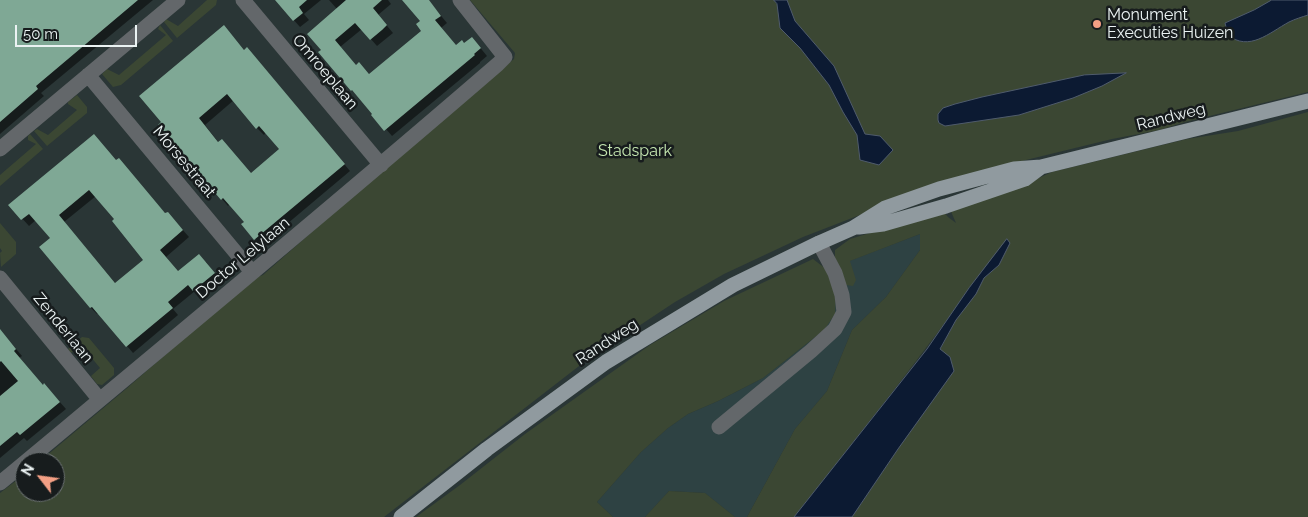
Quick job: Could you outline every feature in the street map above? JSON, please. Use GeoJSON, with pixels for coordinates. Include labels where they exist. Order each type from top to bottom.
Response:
{"type":"FeatureCollection","features":[{"type":"Feature","properties":{"kind":"main road","name":"Randweg"},"geometry":{"type":"LineString","coordinates":[[401,517],[487,449],[606,362],[733,285],[853,228],[885,208],[939,188],[1014,169],[1041,167],[1308,101]]}},
{"type":"Feature","properties":{"kind":"street"},"geometry":{"type":"LineString","coordinates":[[0,149],[178,0]]}},
{"type":"Feature","properties":{"kind":"street","name":"Omroeplaan"},"geometry":{"type":"LineString","coordinates":[[243,0],[381,166]]}},
{"type":"Feature","properties":{"kind":"street","name":"Doctor Lelylaan"},"geometry":{"type":"LineString","coordinates":[[0,483],[381,166],[498,64],[504,57],[460,0]]}},
{"type":"Feature","properties":{"kind":"street","name":"Morsestraat"},"geometry":{"type":"LineString","coordinates":[[88,74],[252,272]]}},
{"type":"Feature","properties":{"kind":"street"},"geometry":{"type":"LineString","coordinates":[[719,427],[835,329],[844,312],[842,295],[835,274],[819,243]]}},
{"type":"Feature","properties":{"kind":"street","name":"Zenderlaan"},"geometry":{"type":"LineString","coordinates":[[0,278],[100,400]]}},
{"type":"Feature","properties":{"kind":"shaded area"},"geometry":{"type":"Polygon","coordinates":[[[920,234],[920,250],[886,297],[852,330],[827,391],[795,429],[747,517],[735,517],[705,493],[669,491],[645,517],[613,517],[597,502],[641,452],[668,428],[688,414],[763,378],[824,330],[836,292],[849,261],[920,234]]]}},
{"type":"Feature","properties":{"kind":"green space"},"geometry":{"type":"Polygon","coordinates":[[[207,0],[217,0],[216,5],[177,38],[164,22],[166,19],[178,26],[207,0]]]}},
{"type":"Feature","properties":{"kind":"green space","name":"Stadspark"},"geometry":{"type":"Polygon","coordinates":[[[470,0],[1308,0],[1308,92],[1185,122],[1160,130],[1112,139],[1026,160],[932,187],[803,237],[724,274],[675,302],[583,363],[384,517],[0,517],[0,493],[15,482],[15,502],[65,502],[65,452],[51,452],[252,279],[263,275],[379,173],[514,59],[515,53],[470,0]]]}},
{"type":"Feature","properties":{"kind":"green space"},"geometry":{"type":"Polygon","coordinates":[[[160,25],[173,41],[121,85],[113,87],[102,74],[107,69],[119,75],[166,35],[158,29],[160,25]]]}},
{"type":"Feature","properties":{"kind":"green space"},"geometry":{"type":"Polygon","coordinates":[[[77,95],[87,107],[87,113],[47,146],[34,131],[37,129],[48,135],[77,110],[68,102],[77,95]]]}},
{"type":"Feature","properties":{"kind":"green space"},"geometry":{"type":"Polygon","coordinates":[[[1308,112],[1308,517],[852,517],[898,449],[940,350],[956,320],[984,278],[999,265],[985,268],[915,363],[794,517],[747,517],[795,429],[827,391],[852,330],[886,297],[920,250],[920,234],[850,261],[856,280],[853,286],[846,285],[835,260],[835,250],[850,239],[943,211],[956,223],[949,207],[1008,192],[1052,172],[1187,139],[1238,131],[1308,112]]]}},
{"type":"Feature","properties":{"kind":"green space"},"geometry":{"type":"Polygon","coordinates":[[[30,134],[43,149],[0,186],[0,175],[36,144],[28,140],[30,134]]]}},
{"type":"Feature","properties":{"kind":"green space"},"geometry":{"type":"Polygon","coordinates":[[[0,223],[16,242],[16,254],[1,267],[0,253],[2,251],[0,248],[0,223]]]}},
{"type":"Feature","properties":{"kind":"green space"},"geometry":{"type":"Polygon","coordinates":[[[813,259],[826,269],[836,292],[835,314],[824,330],[763,378],[688,414],[668,428],[641,452],[597,502],[613,517],[416,517],[525,434],[650,345],[724,301],[813,259]]]}},
{"type":"Feature","properties":{"kind":"green space"},"geometry":{"type":"Polygon","coordinates":[[[82,337],[89,338],[114,368],[114,375],[102,385],[97,384],[91,376],[100,368],[81,345],[71,353],[68,349],[82,337]]]}},
{"type":"Feature","properties":{"kind":"green space"},"geometry":{"type":"Polygon","coordinates":[[[669,491],[705,493],[735,517],[645,517],[669,491]]]}},
{"type":"Feature","properties":{"kind":"water"},"geometry":{"type":"Polygon","coordinates":[[[774,0],[787,0],[795,21],[834,66],[865,134],[880,136],[893,150],[879,165],[860,160],[857,135],[829,85],[800,48],[780,28],[777,4],[774,0]]]}},
{"type":"Feature","properties":{"kind":"water"},"geometry":{"type":"Polygon","coordinates":[[[1272,0],[1308,0],[1308,15],[1291,21],[1259,39],[1251,41],[1236,40],[1228,35],[1225,23],[1272,0]]]}},
{"type":"Feature","properties":{"kind":"water"},"geometry":{"type":"Polygon","coordinates":[[[1126,73],[1102,86],[1073,98],[1019,115],[945,126],[939,123],[938,120],[938,114],[943,108],[982,97],[1084,75],[1126,73]]]}},
{"type":"Feature","properties":{"kind":"water"},"geometry":{"type":"Polygon","coordinates":[[[1007,239],[1010,243],[999,265],[984,278],[976,294],[956,320],[940,349],[950,357],[954,371],[852,517],[794,517],[927,349],[969,288],[1007,239]]]}},
{"type":"Feature","properties":{"kind":"building"},"geometry":{"type":"Polygon","coordinates":[[[0,0],[138,0],[36,86],[38,89],[0,122],[0,0]]]}},
{"type":"Feature","properties":{"kind":"building"},"geometry":{"type":"Polygon","coordinates":[[[275,0],[307,0],[299,7],[303,13],[293,21],[275,0]]]}},
{"type":"Feature","properties":{"kind":"building"},"geometry":{"type":"Polygon","coordinates":[[[346,0],[382,0],[373,8],[387,25],[382,30],[370,40],[355,23],[335,40],[356,65],[359,62],[369,74],[421,31],[416,24],[420,21],[402,0],[429,0],[441,16],[435,20],[456,45],[462,40],[464,43],[472,37],[481,48],[384,131],[352,90],[318,52],[321,50],[307,34],[346,0]]]}},
{"type":"Feature","properties":{"kind":"building"},"geometry":{"type":"Polygon","coordinates":[[[224,25],[244,50],[247,47],[345,164],[254,240],[241,224],[244,222],[223,198],[221,200],[158,125],[161,122],[139,96],[224,25]],[[227,94],[199,118],[218,142],[222,139],[251,173],[279,149],[259,126],[256,129],[227,94]]]}},
{"type":"Feature","properties":{"kind":"building"},"geometry":{"type":"Polygon","coordinates":[[[94,134],[116,160],[119,158],[165,213],[168,212],[183,230],[160,250],[178,271],[199,254],[215,273],[193,291],[188,285],[168,302],[173,308],[126,347],[92,307],[90,308],[39,247],[50,238],[29,214],[21,220],[8,205],[94,134]],[[89,190],[59,215],[115,283],[143,260],[112,221],[114,219],[89,190]]]}},
{"type":"Feature","properties":{"kind":"building"},"geometry":{"type":"Polygon","coordinates":[[[0,329],[16,349],[14,351],[60,402],[20,435],[17,432],[0,446],[0,396],[18,381],[0,362],[0,329]]]}},
{"type":"Feature","properties":{"kind":"place","name":"Monument Executies Huizen"},"geometry":{"type":"Point","coordinates":[1097,24]}}]}
